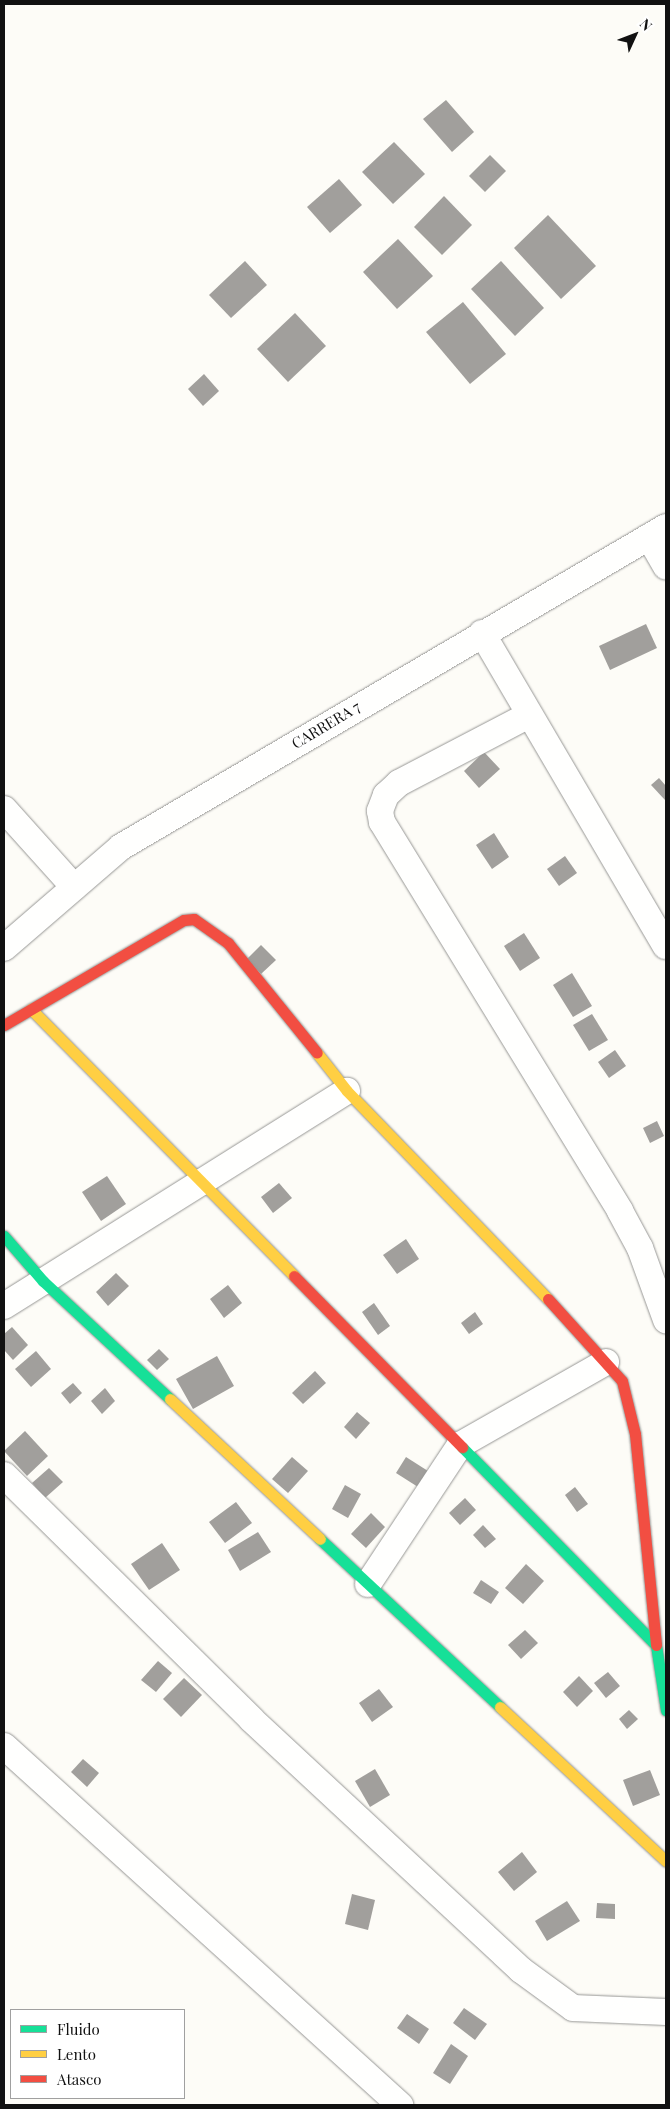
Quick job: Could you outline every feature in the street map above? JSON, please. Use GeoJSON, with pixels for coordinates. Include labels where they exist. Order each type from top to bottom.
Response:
{"type":"FeatureCollection","features":[{"type":"Feature","properties":{"kind":"street"},"geometry":{"type":"LineString","coordinates":[[658,532],[666,566]]}},
{"type":"Feature","properties":{"kind":"street","name":"CARRERA 7"},"geometry":{"type":"LineString","coordinates":[[4,948],[121,847],[482,633],[658,532]]}},
{"type":"Feature","properties":{"kind":"street"},"geometry":{"type":"LineString","coordinates":[[482,633],[666,946]]}},
{"type":"Feature","properties":{"kind":"street"},"geometry":{"type":"LineString","coordinates":[[529,715],[399,783],[386,795],[380,811],[382,822],[620,1212],[640,1248],[666,1320]]}},
{"type":"Feature","properties":{"kind":"street"},"geometry":{"type":"LineString","coordinates":[[4,809],[74,887]]}},
{"type":"Feature","properties":{"kind":"street"},"geometry":{"type":"LineString","coordinates":[[4,1025],[164,929],[194,918],[228,943],[347,1090],[606,1362],[622,1382],[635,1434],[656,1645],[666,1710]]}},
{"type":"Feature","properties":{"kind":"street"},"geometry":{"type":"LineString","coordinates":[[31,1009],[656,1645]]}},
{"type":"Feature","properties":{"kind":"street"},"geometry":{"type":"LineString","coordinates":[[4,1306],[203,1184],[347,1090]]}},
{"type":"Feature","properties":{"kind":"street"},"geometry":{"type":"LineString","coordinates":[[4,1236],[43,1281],[666,1861]]}},
{"type":"Feature","properties":{"kind":"street"},"geometry":{"type":"LineString","coordinates":[[368,1584],[460,1445],[606,1362]]}},
{"type":"Feature","properties":{"kind":"street"},"geometry":{"type":"LineString","coordinates":[[4,1475],[251,1719],[521,1970],[573,2008],[666,2012]]}},
{"type":"Feature","properties":{"kind":"street"},"geometry":{"type":"LineString","coordinates":[[4,1746],[400,2105]]}},
{"type":"Feature","properties":{"kind":"building"},"geometry":{"type":"Polygon","coordinates":[[[446,100],[474,132],[452,152],[423,119],[446,100]]]}},
{"type":"Feature","properties":{"kind":"building"},"geometry":{"type":"Polygon","coordinates":[[[394,142],[425,174],[393,204],[362,172],[394,142]]]}},
{"type":"Feature","properties":{"kind":"building"},"geometry":{"type":"Polygon","coordinates":[[[490,155],[506,171],[485,192],[469,176],[490,155]]]}},
{"type":"Feature","properties":{"kind":"building"},"geometry":{"type":"Polygon","coordinates":[[[339,179],[362,205],[330,233],[307,207],[339,179]]]}},
{"type":"Feature","properties":{"kind":"building"},"geometry":{"type":"Polygon","coordinates":[[[444,196],[472,225],[442,255],[414,227],[444,196]]]}},
{"type":"Feature","properties":{"kind":"building"},"geometry":{"type":"Polygon","coordinates":[[[548,215],[596,266],[561,299],[514,248],[548,215]]]}},
{"type":"Feature","properties":{"kind":"building"},"geometry":{"type":"Polygon","coordinates":[[[398,239],[433,276],[397,309],[363,272],[398,239]]]}},
{"type":"Feature","properties":{"kind":"building"},"geometry":{"type":"Polygon","coordinates":[[[245,261],[267,285],[231,318],[209,295],[245,261]]]}},
{"type":"Feature","properties":{"kind":"building"},"geometry":{"type":"Polygon","coordinates":[[[501,261],[544,308],[515,336],[471,289],[501,261]]]}},
{"type":"Feature","properties":{"kind":"building"},"geometry":{"type":"Polygon","coordinates":[[[463,302],[506,354],[470,384],[426,332],[463,302]]]}},
{"type":"Feature","properties":{"kind":"building"},"geometry":{"type":"Polygon","coordinates":[[[295,313],[326,346],[288,382],[257,349],[295,313]]]}},
{"type":"Feature","properties":{"kind":"building"},"geometry":{"type":"Polygon","coordinates":[[[204,374],[219,391],[203,406],[188,389],[204,374]]]}},
{"type":"Feature","properties":{"kind":"building"},"geometry":{"type":"Polygon","coordinates":[[[646,624],[657,648],[610,670],[599,646],[646,624]]]}},
{"type":"Feature","properties":{"kind":"building"},"geometry":{"type":"Polygon","coordinates":[[[484,752],[500,769],[479,788],[464,771],[484,752]]]}},
{"type":"Feature","properties":{"kind":"building"},"geometry":{"type":"Polygon","coordinates":[[[659,778],[666,786],[665,800],[651,785],[659,778]]]}},
{"type":"Feature","properties":{"kind":"building"},"geometry":{"type":"Polygon","coordinates":[[[494,833],[509,857],[492,869],[476,845],[494,833]]]}},
{"type":"Feature","properties":{"kind":"building"},"geometry":{"type":"Polygon","coordinates":[[[565,856],[577,873],[559,886],[547,869],[565,856]]]}},
{"type":"Feature","properties":{"kind":"building"},"geometry":{"type":"Polygon","coordinates":[[[524,933],[540,958],[520,971],[504,946],[524,933]]]}},
{"type":"Feature","properties":{"kind":"building"},"geometry":{"type":"Polygon","coordinates":[[[261,945],[276,960],[261,974],[247,959],[261,945]]]}},
{"type":"Feature","properties":{"kind":"building"},"geometry":{"type":"Polygon","coordinates":[[[572,973],[592,1006],[573,1017],[553,985],[572,973]]]}},
{"type":"Feature","properties":{"kind":"building"},"geometry":{"type":"Polygon","coordinates":[[[592,1014],[608,1040],[589,1051],[573,1025],[592,1014]]]}},
{"type":"Feature","properties":{"kind":"building"},"geometry":{"type":"Polygon","coordinates":[[[615,1050],[626,1066],[609,1078],[598,1062],[615,1050]]]}},
{"type":"Feature","properties":{"kind":"building"},"geometry":{"type":"Polygon","coordinates":[[[657,1121],[664,1136],[650,1143],[643,1128],[657,1121]]]}},
{"type":"Feature","properties":{"kind":"building"},"geometry":{"type":"Polygon","coordinates":[[[107,1176],[126,1204],[101,1221],[82,1192],[107,1176]]]}},
{"type":"Feature","properties":{"kind":"building"},"geometry":{"type":"Polygon","coordinates":[[[279,1183],[292,1198],[273,1213],[261,1197],[279,1183]]]}},
{"type":"Feature","properties":{"kind":"building"},"geometry":{"type":"Polygon","coordinates":[[[406,1239],[419,1259],[397,1274],[383,1255],[406,1239]]]}},
{"type":"Feature","properties":{"kind":"building"},"geometry":{"type":"Polygon","coordinates":[[[116,1273],[129,1286],[108,1306],[96,1292],[116,1273]]]}},
{"type":"Feature","properties":{"kind":"building"},"geometry":{"type":"Polygon","coordinates":[[[228,1285],[242,1303],[224,1318],[210,1299],[228,1285]]]}},
{"type":"Feature","properties":{"kind":"building"},"geometry":{"type":"Polygon","coordinates":[[[374,1303],[390,1326],[378,1335],[362,1312],[374,1303]]]}},
{"type":"Feature","properties":{"kind":"building"},"geometry":{"type":"Polygon","coordinates":[[[475,1312],[483,1324],[469,1334],[461,1323],[475,1312]]]}},
{"type":"Feature","properties":{"kind":"building"},"geometry":{"type":"Polygon","coordinates":[[[12,1327],[28,1345],[13,1360],[4,1350],[4,1334],[12,1327]]]}},
{"type":"Feature","properties":{"kind":"building"},"geometry":{"type":"Polygon","coordinates":[[[159,1349],[169,1359],[157,1370],[147,1360],[159,1349]]]}},
{"type":"Feature","properties":{"kind":"building"},"geometry":{"type":"Polygon","coordinates":[[[36,1351],[51,1369],[31,1387],[15,1369],[36,1351]]]}},
{"type":"Feature","properties":{"kind":"building"},"geometry":{"type":"Polygon","coordinates":[[[217,1356],[234,1386],[193,1409],[176,1379],[217,1356]]]}},
{"type":"Feature","properties":{"kind":"building"},"geometry":{"type":"Polygon","coordinates":[[[315,1371],[326,1383],[303,1404],[292,1393],[315,1371]]]}},
{"type":"Feature","properties":{"kind":"building"},"geometry":{"type":"Polygon","coordinates":[[[73,1383],[82,1393],[70,1404],[61,1393],[73,1383]]]}},
{"type":"Feature","properties":{"kind":"building"},"geometry":{"type":"Polygon","coordinates":[[[105,1388],[115,1401],[102,1414],[91,1401],[105,1388]]]}},
{"type":"Feature","properties":{"kind":"building"},"geometry":{"type":"Polygon","coordinates":[[[357,1412],[370,1423],[356,1439],[344,1427],[357,1412]]]}},
{"type":"Feature","properties":{"kind":"building"},"geometry":{"type":"Polygon","coordinates":[[[25,1431],[48,1456],[27,1476],[4,1451],[25,1431]]]}},
{"type":"Feature","properties":{"kind":"building"},"geometry":{"type":"Polygon","coordinates":[[[292,1457],[308,1471],[288,1493],[272,1479],[292,1457]]]}},
{"type":"Feature","properties":{"kind":"building"},"geometry":{"type":"Polygon","coordinates":[[[406,1457],[428,1471],[418,1487],[396,1473],[406,1457]]]}},
{"type":"Feature","properties":{"kind":"building"},"geometry":{"type":"Polygon","coordinates":[[[49,1468],[63,1482],[45,1498],[32,1483],[49,1468]]]}},
{"type":"Feature","properties":{"kind":"building"},"geometry":{"type":"Polygon","coordinates":[[[345,1485],[361,1494],[348,1518],[332,1509],[345,1485]]]}},
{"type":"Feature","properties":{"kind":"building"},"geometry":{"type":"Polygon","coordinates":[[[575,1487],[588,1504],[577,1512],[565,1495],[575,1487]]]}},
{"type":"Feature","properties":{"kind":"building"},"geometry":{"type":"Polygon","coordinates":[[[465,1498],[476,1510],[460,1525],[449,1513],[465,1498]]]}},
{"type":"Feature","properties":{"kind":"building"},"geometry":{"type":"Polygon","coordinates":[[[236,1502],[252,1523],[225,1543],[209,1522],[236,1502]]]}},
{"type":"Feature","properties":{"kind":"building"},"geometry":{"type":"Polygon","coordinates":[[[371,1513],[385,1527],[366,1548],[351,1534],[371,1513]]]}},
{"type":"Feature","properties":{"kind":"building"},"geometry":{"type":"Polygon","coordinates":[[[483,1525],[496,1539],[485,1548],[473,1535],[483,1525]]]}},
{"type":"Feature","properties":{"kind":"building"},"geometry":{"type":"Polygon","coordinates":[[[258,1532],[271,1552],[240,1571],[228,1550],[258,1532]]]}},
{"type":"Feature","properties":{"kind":"building"},"geometry":{"type":"Polygon","coordinates":[[[162,1543],[180,1570],[149,1590],[131,1564],[162,1543]]]}},
{"type":"Feature","properties":{"kind":"building"},"geometry":{"type":"Polygon","coordinates":[[[526,1564],[544,1581],[523,1604],[505,1588],[526,1564]]]}},
{"type":"Feature","properties":{"kind":"building"},"geometry":{"type":"Polygon","coordinates":[[[481,1580],[499,1592],[491,1604],[473,1593],[481,1580]]]}},
{"type":"Feature","properties":{"kind":"building"},"geometry":{"type":"Polygon","coordinates":[[[525,1630],[538,1643],[521,1659],[508,1645],[525,1630]]]}},
{"type":"Feature","properties":{"kind":"building"},"geometry":{"type":"Polygon","coordinates":[[[158,1661],[172,1673],[156,1692],[141,1680],[158,1661]]]}},
{"type":"Feature","properties":{"kind":"building"},"geometry":{"type":"Polygon","coordinates":[[[608,1672],[620,1686],[606,1698],[594,1683],[608,1672]]]}},
{"type":"Feature","properties":{"kind":"building"},"geometry":{"type":"Polygon","coordinates":[[[579,1676],[593,1691],[577,1707],[563,1692],[579,1676]]]}},
{"type":"Feature","properties":{"kind":"building"},"geometry":{"type":"Polygon","coordinates":[[[184,1678],[202,1695],[181,1717],[163,1699],[184,1678]]]}},
{"type":"Feature","properties":{"kind":"building"},"geometry":{"type":"Polygon","coordinates":[[[379,1689],[393,1707],[372,1722],[359,1703],[379,1689]]]}},
{"type":"Feature","properties":{"kind":"building"},"geometry":{"type":"Polygon","coordinates":[[[629,1710],[638,1719],[627,1729],[619,1719],[629,1710]]]}},
{"type":"Feature","properties":{"kind":"building"},"geometry":{"type":"Polygon","coordinates":[[[83,1759],[99,1773],[87,1787],[71,1772],[83,1759]]]}},
{"type":"Feature","properties":{"kind":"building"},"geometry":{"type":"Polygon","coordinates":[[[375,1769],[390,1795],[370,1807],[355,1781],[375,1769]]]}},
{"type":"Feature","properties":{"kind":"building"},"geometry":{"type":"Polygon","coordinates":[[[650,1770],[660,1795],[633,1806],[623,1780],[650,1770]]]}},
{"type":"Feature","properties":{"kind":"building"},"geometry":{"type":"Polygon","coordinates":[[[522,1852],[537,1872],[514,1891],[498,1872],[522,1852]]]}},
{"type":"Feature","properties":{"kind":"building"},"geometry":{"type":"Polygon","coordinates":[[[352,1894],[375,1900],[368,1930],[345,1924],[352,1894]]]}},
{"type":"Feature","properties":{"kind":"building"},"geometry":{"type":"Polygon","coordinates":[[[567,1901],[580,1921],[547,1941],[535,1921],[567,1901]]]}},
{"type":"Feature","properties":{"kind":"building"},"geometry":{"type":"Polygon","coordinates":[[[597,1903],[615,1904],[615,1919],[596,1918],[597,1903]]]}},
{"type":"Feature","properties":{"kind":"building"},"geometry":{"type":"Polygon","coordinates":[[[464,2008],[487,2024],[475,2040],[453,2023],[464,2008]]]}},
{"type":"Feature","properties":{"kind":"building"},"geometry":{"type":"Polygon","coordinates":[[[407,2014],[429,2029],[419,2044],[397,2028],[407,2014]]]}},
{"type":"Feature","properties":{"kind":"building"},"geometry":{"type":"Polygon","coordinates":[[[451,2044],[468,2056],[450,2084],[433,2073],[451,2044]]]}},
{"type":"Feature","properties":{"kind":"traffic: fast"},"geometry":{"type":"LineString","coordinates":[[4,1236],[43,1281],[170,1399]]}},
{"type":"Feature","properties":{"kind":"traffic: fast"},"geometry":{"type":"LineString","coordinates":[[462,1447],[656,1645],[666,1710]]}},
{"type":"Feature","properties":{"kind":"traffic: fast"},"geometry":{"type":"LineString","coordinates":[[320,1539],[500,1707]]}},
{"type":"Feature","properties":{"kind":"traffic: slow"},"geometry":{"type":"LineString","coordinates":[[31,1009],[294,1276]]}},
{"type":"Feature","properties":{"kind":"traffic: slow"},"geometry":{"type":"LineString","coordinates":[[317,1053],[347,1091],[548,1299]]}},
{"type":"Feature","properties":{"kind":"traffic: slow"},"geometry":{"type":"LineString","coordinates":[[170,1399],[320,1539]]}},
{"type":"Feature","properties":{"kind":"traffic: slow"},"geometry":{"type":"LineString","coordinates":[[500,1707],[666,1861]]}},
{"type":"Feature","properties":{"kind":"traffic: jam"},"geometry":{"type":"LineString","coordinates":[[4,1025],[184,920],[194,919],[228,943],[317,1053]]}},
{"type":"Feature","properties":{"kind":"traffic: jam"},"geometry":{"type":"LineString","coordinates":[[294,1276],[462,1447]]}},
{"type":"Feature","properties":{"kind":"traffic: jam"},"geometry":{"type":"LineString","coordinates":[[548,1299],[622,1381],[635,1434],[656,1645]]}}]}
